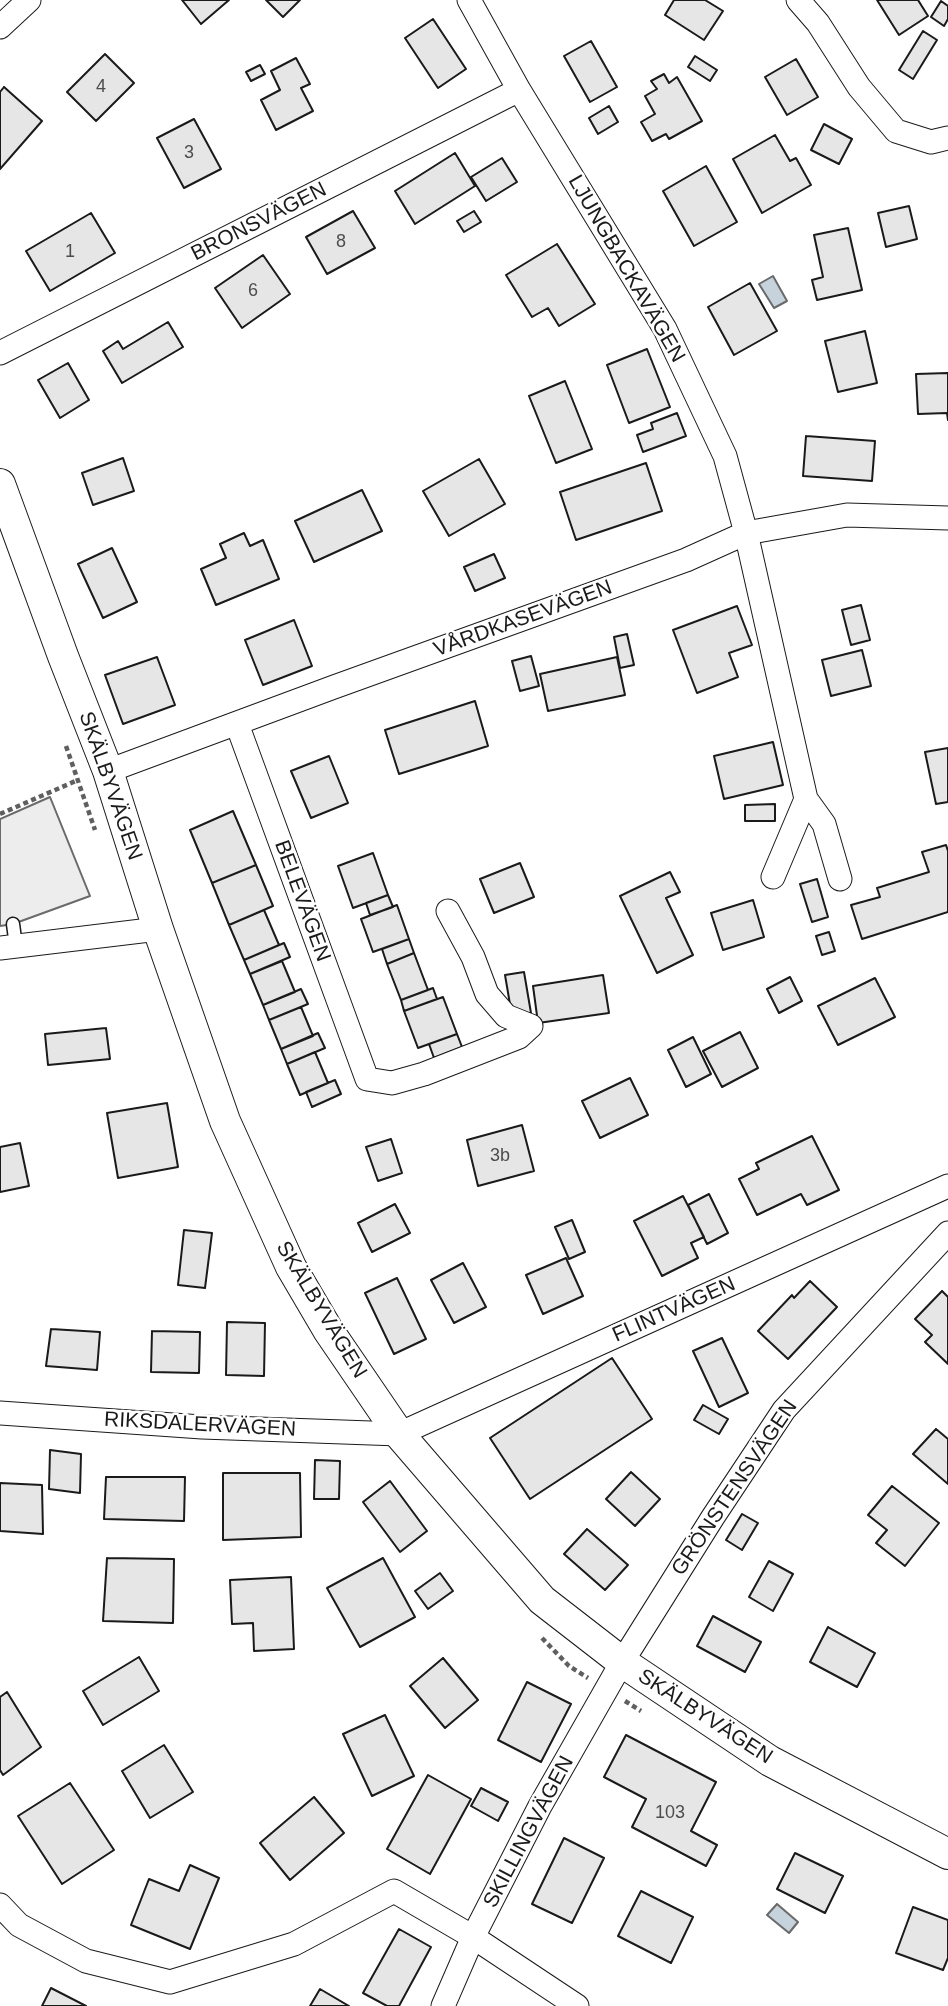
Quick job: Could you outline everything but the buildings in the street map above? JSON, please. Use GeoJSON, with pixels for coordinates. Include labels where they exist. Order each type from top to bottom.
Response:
{"type":"FeatureCollection","features":[{"type":"Feature","properties":{"kind":"street"},"geometry":{"type":"LineString","coordinates":[[0,27],[29,0]]}},
{"type":"Feature","properties":{"kind":"street","name":"LJUNGBACKAVÄGEN"},"geometry":{"type":"LineString","coordinates":[[469,0],[519,90],[665,329],[725,456],[746,533],[806,799]]}},
{"type":"Feature","properties":{"kind":"street"},"geometry":{"type":"LineString","coordinates":[[798,0],[818,23],[859,87],[896,131],[931,142],[948,138]]}},
{"type":"Feature","properties":{"kind":"street","name":"BRONSVÄGEN"},"geometry":{"type":"LineString","coordinates":[[0,353],[519,90]]}},
{"type":"Feature","properties":{"kind":"street","name":"SKÄLBYVÄGEN"},"geometry":{"type":"LineString","coordinates":[[0,484],[108,771],[158,929],[225,1121],[291,1267],[328,1330],[399,1434],[542,1600],[622,1662],[770,1761],[948,1854]]}},
{"type":"Feature","properties":{"kind":"street","name":"VÅRDKASEVÄGEN"},"geometry":{"type":"LineString","coordinates":[[108,771],[686,560],[746,533],[847,514],[948,518]]}},
{"type":"Feature","properties":{"kind":"street","name":"BELEVÄGEN"},"geometry":{"type":"LineString","coordinates":[[237,724],[367,1079],[392,1083],[424,1073],[519,1037],[531,1026],[506,1016],[487,993],[473,957],[447,911]]}},
{"type":"Feature","properties":{"kind":"street"},"geometry":{"type":"LineString","coordinates":[[781,807],[806,799]]}},
{"type":"Feature","properties":{"kind":"street"},"geometry":{"type":"LineString","coordinates":[[773,877],[806,799]]}},
{"type":"Feature","properties":{"kind":"street"},"geometry":{"type":"LineString","coordinates":[[806,799],[824,824],[840,879]]}},
{"type":"Feature","properties":{"kind":"street"},"geometry":{"type":"LineString","coordinates":[[10,939],[158,929]]}},
{"type":"Feature","properties":{"kind":"street","name":"FLINTVÄGEN"},"geometry":{"type":"LineString","coordinates":[[399,1434],[948,1186]]}},
{"type":"Feature","properties":{"kind":"street","name":"GRÖNSTENSVÄGEN"},"geometry":{"type":"LineString","coordinates":[[622,1662],[784,1410],[948,1233]]}},
{"type":"Feature","properties":{"kind":"street","name":"RIKSDALERVÄGEN"},"geometry":{"type":"LineString","coordinates":[[0,1413],[202,1427],[399,1434]]}},
{"type":"Feature","properties":{"kind":"street","name":"SKILLINGVÄGEN"},"geometry":{"type":"LineString","coordinates":[[443,2006],[473,1937],[540,1806],[622,1662]]}},
{"type":"Feature","properties":{"kind":"street"},"geometry":{"type":"LineString","coordinates":[[0,1905],[19,1925],[86,1961],[170,1982],[294,1944],[394,1891],[473,1937],[552,1997],[577,2006]]}},
{"type":"Feature","properties":{"kind":"path"},"geometry":{"type":"LineString","coordinates":[[64,739],[99,842]]}},
{"type":"Feature","properties":{"kind":"path"},"geometry":{"type":"LineString","coordinates":[[0,814],[78,780]]}},
{"type":"Feature","properties":{"kind":"path"},"geometry":{"type":"LineString","coordinates":[[536,1631],[569,1666],[651,1717]]}},
{"type":"Feature","properties":{"kind":"shaded area"},"geometry":{"type":"Polygon","coordinates":[[[773,276],[787,301],[774,308],[759,284],[773,276]]]}},
{"type":"Feature","properties":{"kind":"shaded area"},"geometry":{"type":"Polygon","coordinates":[[[50,797],[90,896],[13,924],[0,926],[0,819],[50,797]]]}},
{"type":"Feature","properties":{"kind":"shaded area"},"geometry":{"type":"Polygon","coordinates":[[[777,1904],[798,1922],[789,1933],[767,1915],[777,1904]]]}}]}
